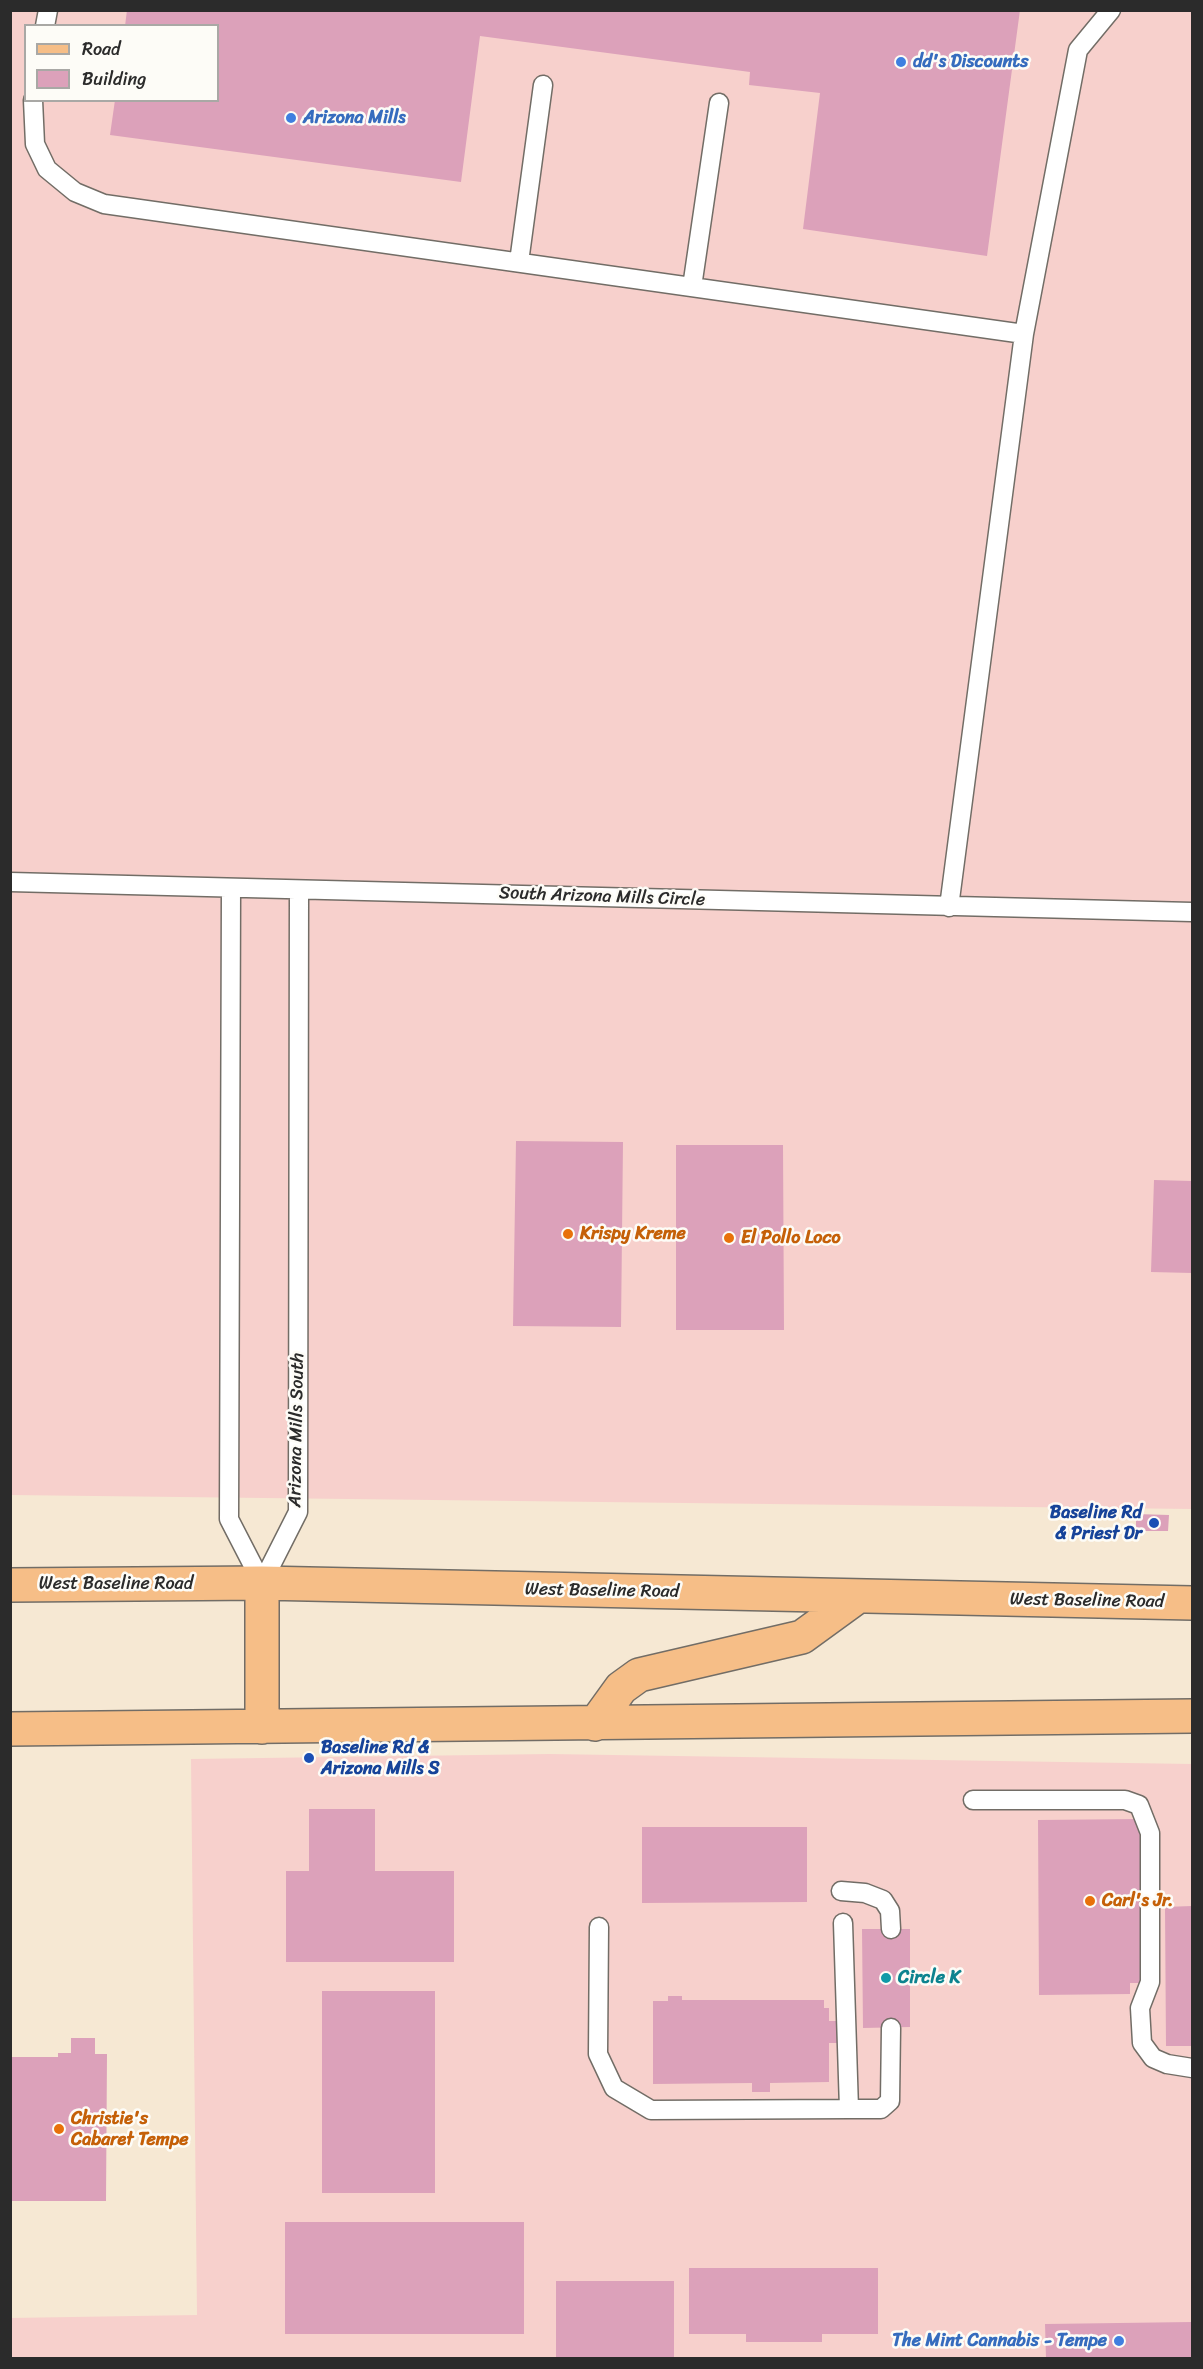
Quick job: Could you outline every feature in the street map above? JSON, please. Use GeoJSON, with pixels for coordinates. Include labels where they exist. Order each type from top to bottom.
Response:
{"type":"FeatureCollection","features":[{"type":"Feature","properties":{"kind":"main road","name":"West Baseline Road"},"geometry":{"type":"LineString","coordinates":[[10,1585],[262,1583],[1192,1603]]}},
{"type":"Feature","properties":{"kind":"main road"},"geometry":{"type":"LineString","coordinates":[[262,1583],[262,1727]]}},
{"type":"Feature","properties":{"kind":"main road"},"geometry":{"type":"LineString","coordinates":[[595,1724],[621,1688],[639,1675],[802,1637],[857,1597]]}},
{"type":"Feature","properties":{"kind":"main road"},"geometry":{"type":"LineString","coordinates":[[10,1729],[1192,1716]]}},
{"type":"Feature","properties":{"kind":"lane"},"geometry":{"type":"LineString","coordinates":[[949,906],[1024,334],[1078,50],[1111,10]]}},
{"type":"Feature","properties":{"kind":"lane"},"geometry":{"type":"LineString","coordinates":[[519,262],[543,85]]}},
{"type":"Feature","properties":{"kind":"lane"},"geometry":{"type":"LineString","coordinates":[[33,102],[35,144],[47,169],[75,192],[104,204],[1024,334]]}},
{"type":"Feature","properties":{"kind":"lane"},"geometry":{"type":"LineString","coordinates":[[692,287],[719,103]]}},
{"type":"Feature","properties":{"kind":"lane","name":"South Arizona Mills Circle"},"geometry":{"type":"LineString","coordinates":[[10,882],[1192,912]]}},
{"type":"Feature","properties":{"kind":"lane"},"geometry":{"type":"LineString","coordinates":[[231,888],[229,1519],[262,1583]]}},
{"type":"Feature","properties":{"kind":"lane","name":"Arizona Mills South"},"geometry":{"type":"LineString","coordinates":[[262,1583],[298,1512],[299,890]]}},
{"type":"Feature","properties":{"kind":"lane"},"geometry":{"type":"LineString","coordinates":[[973,1800],[1125,1800],[1139,1805],[1150,1833],[1150,1982],[1140,2008],[1140,2036],[1142,2043],[1153,2058],[1167,2064],[1192,2068]]}},
{"type":"Feature","properties":{"kind":"lane"},"geometry":{"type":"LineString","coordinates":[[841,1891],[865,1893],[884,1900],[890,1911],[891,1929]]}},
{"type":"Feature","properties":{"kind":"lane"},"geometry":{"type":"LineString","coordinates":[[843,1923],[849,2109]]}},
{"type":"Feature","properties":{"kind":"lane"},"geometry":{"type":"LineString","coordinates":[[599,1928],[598,2054],[614,2088],[651,2110],[881,2109],[890,2101],[891,2028]]}},
{"type":"Feature","properties":{"kind":"shaded area","name":"Arizona Mills"},"geometry":{"type":"Polygon","coordinates":[[[11,11],[1192,11],[1192,1509],[11,1495],[11,11]]]}},
{"type":"Feature","properties":{"kind":"shaded area"},"geometry":{"type":"Polygon","coordinates":[[[549,1754],[1192,1764],[1192,2358],[11,2358],[10,2318],[197,2315],[191,1759],[549,1754]]]}},
{"type":"Feature","properties":{"kind":"building","name":"Arizona Mills"},"geometry":{"type":"Polygon","coordinates":[[[127,10],[1020,10],[987,256],[803,229],[820,93],[749,85],[750,72],[480,36],[461,182],[110,135],[115,102],[219,102],[219,24],[125,24],[127,10]]]}},
{"type":"Feature","properties":{"kind":"building","name":"Krispy Kreme"},"geometry":{"type":"Polygon","coordinates":[[[516,1141],[623,1142],[621,1327],[513,1326],[516,1141]]]}},
{"type":"Feature","properties":{"kind":"building","name":"El Pollo Loco"},"geometry":{"type":"Polygon","coordinates":[[[676,1145],[783,1145],[784,1330],[676,1330],[676,1145]]]}},
{"type":"Feature","properties":{"kind":"building"},"geometry":{"type":"Polygon","coordinates":[[[1154,1180],[1192,1181],[1192,1273],[1151,1272],[1154,1180]]]}},
{"type":"Feature","properties":{"kind":"building"},"geometry":{"type":"Polygon","coordinates":[[[1136,1514],[1169,1515],[1168,1531],[1136,1531],[1136,1514]]]}},
{"type":"Feature","properties":{"kind":"building"},"geometry":{"type":"Polygon","coordinates":[[[309,1809],[375,1809],[375,1871],[454,1871],[454,1962],[286,1962],[286,1871],[309,1871],[309,1809]]]}},
{"type":"Feature","properties":{"kind":"building","name":"Carl's Jr."},"geometry":{"type":"Polygon","coordinates":[[[1140,1819],[1141,1983],[1130,1983],[1130,1994],[1039,1995],[1038,1820],[1140,1819]]]}},
{"type":"Feature","properties":{"kind":"building"},"geometry":{"type":"Polygon","coordinates":[[[642,1827],[807,1827],[807,1902],[642,1903],[642,1827]]]}},
{"type":"Feature","properties":{"kind":"building"},"geometry":{"type":"Polygon","coordinates":[[[1192,1906],[1192,2046],[1166,2046],[1165,1907],[1192,1906]]]}},
{"type":"Feature","properties":{"kind":"building","name":"Circle K"},"geometry":{"type":"Polygon","coordinates":[[[862,1929],[910,1929],[910,2027],[863,2028],[862,1929]]]}},
{"type":"Feature","properties":{"kind":"building"},"geometry":{"type":"Polygon","coordinates":[[[322,1991],[435,1991],[435,2193],[322,2193],[322,1991]]]}},
{"type":"Feature","properties":{"kind":"building"},"geometry":{"type":"Polygon","coordinates":[[[668,1996],[682,1996],[682,2000],[824,2000],[824,2008],[829,2008],[829,2021],[838,2021],[838,2043],[829,2043],[829,2082],[770,2083],[770,2092],[752,2092],[752,2083],[653,2084],[653,2001],[668,2001],[668,1996]]]}},
{"type":"Feature","properties":{"kind":"building","name":"Christie's Cabaret Tempe"},"geometry":{"type":"Polygon","coordinates":[[[71,2038],[95,2038],[95,2054],[107,2054],[106,2201],[10,2201],[10,2057],[58,2057],[58,2053],[71,2053],[71,2038]]]}},
{"type":"Feature","properties":{"kind":"building"},"geometry":{"type":"Polygon","coordinates":[[[285,2222],[524,2222],[524,2334],[285,2334],[285,2222]]]}},
{"type":"Feature","properties":{"kind":"building"},"geometry":{"type":"Polygon","coordinates":[[[689,2268],[878,2268],[878,2334],[822,2334],[822,2342],[746,2342],[746,2334],[689,2334],[689,2268]]]}},
{"type":"Feature","properties":{"kind":"building"},"geometry":{"type":"Polygon","coordinates":[[[556,2281],[674,2281],[674,2358],[556,2358],[556,2281]]]}},
{"type":"Feature","properties":{"kind":"building","name":"The Mint Cannabis - Tempe"},"geometry":{"type":"Polygon","coordinates":[[[1192,2322],[1192,2358],[1046,2358],[1045,2324],[1192,2322]]]}},
{"type":"Feature","properties":{"kind":"place","name":"dd's Discounts"},"geometry":{"type":"Point","coordinates":[901,62]}},
{"type":"Feature","properties":{"kind":"place","name":"Arizona Mills"},"geometry":{"type":"Point","coordinates":[291,118]}},
{"type":"Feature","properties":{"kind":"place","name":"Krispy Kreme"},"geometry":{"type":"Point","coordinates":[568,1234]}},
{"type":"Feature","properties":{"kind":"place","name":"El Pollo Loco"},"geometry":{"type":"Point","coordinates":[729,1238]}},
{"type":"Feature","properties":{"kind":"place","name":"Baseline Rd & Priest Dr"},"geometry":{"type":"Point","coordinates":[1154,1523]}},
{"type":"Feature","properties":{"kind":"place","name":"Baseline Rd & Arizona Mills S"},"geometry":{"type":"Point","coordinates":[309,1758]}},
{"type":"Feature","properties":{"kind":"place","name":"Carl's Jr."},"geometry":{"type":"Point","coordinates":[1090,1901]}},
{"type":"Feature","properties":{"kind":"place","name":"Circle K"},"geometry":{"type":"Point","coordinates":[886,1978]}},
{"type":"Feature","properties":{"kind":"place","name":"Christie's Cabaret Tempe"},"geometry":{"type":"Point","coordinates":[59,2129]}},
{"type":"Feature","properties":{"kind":"place","name":"The Mint Cannabis - Tempe"},"geometry":{"type":"Point","coordinates":[1119,2341]}}]}
